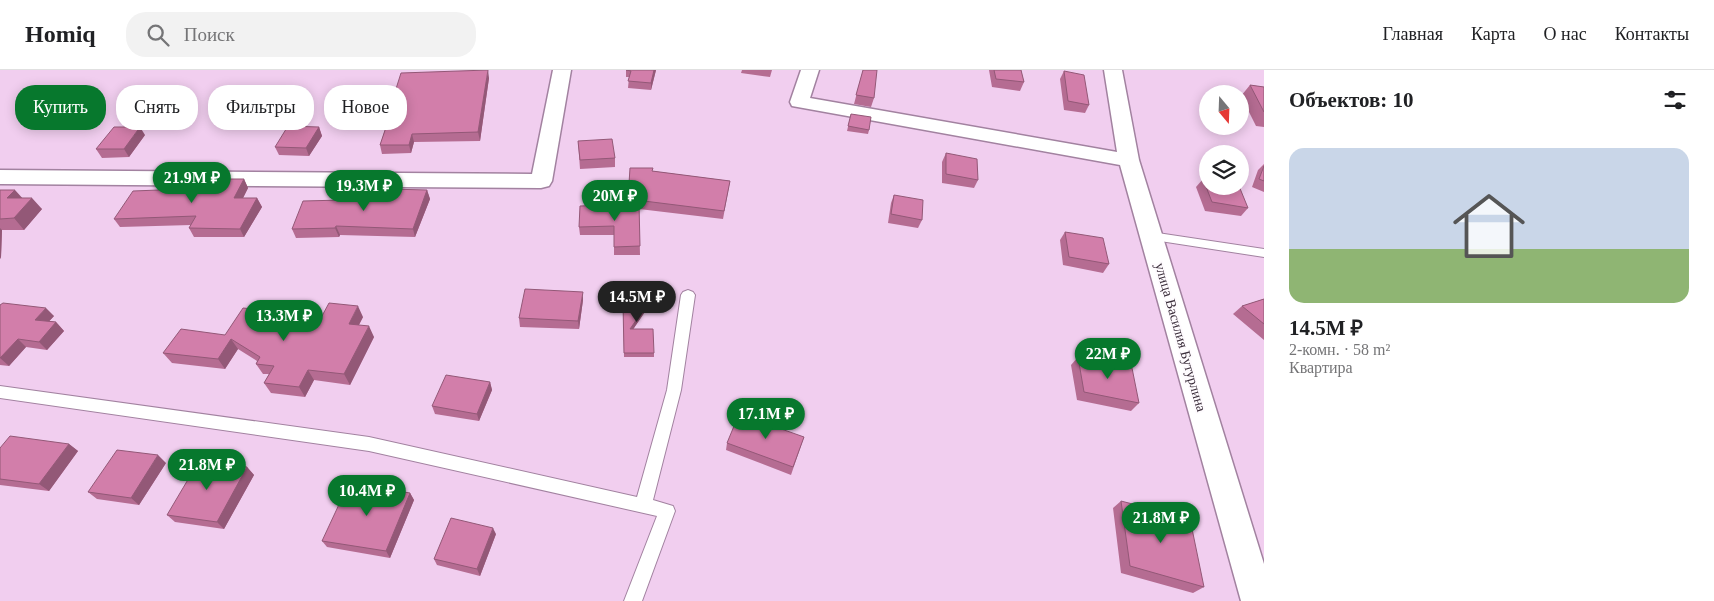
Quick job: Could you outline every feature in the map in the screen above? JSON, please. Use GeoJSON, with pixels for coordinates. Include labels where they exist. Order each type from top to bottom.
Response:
{"type":"FeatureCollection","features":[{"type":"Feature","properties":{"kind":"street"},"geometry":{"type":"LineString","coordinates":[[0,177],[541,181],[562,70]]}},
{"type":"Feature","properties":{"kind":"street"},"geometry":{"type":"LineString","coordinates":[[810,70],[799,102],[1129,160]]}},
{"type":"Feature","properties":{"kind":"street","name":"улица Василия Бутурлина"},"geometry":{"type":"LineString","coordinates":[[1113,70],[1129,160],[1258,601]]}},
{"type":"Feature","properties":{"kind":"lane"},"geometry":{"type":"LineString","coordinates":[[1151,236],[1264,252]]}},
{"type":"Feature","properties":{"kind":"lane"},"geometry":{"type":"LineString","coordinates":[[644,506],[674,390],[688,295]]}},
{"type":"Feature","properties":{"kind":"lane"},"geometry":{"type":"LineString","coordinates":[[0,392],[368,444],[667,511],[633,601]]}},
{"type":"Feature","properties":{"kind":"building"},"geometry":{"type":"Polygon","coordinates":[[[488,70],[478,132],[412,134],[409,145],[380,145],[385,130],[407,130],[407,85],[397,85],[401,73],[488,70]]]}},
{"type":"Feature","properties":{"kind":"building"},"geometry":{"type":"Polygon","coordinates":[[[626,70],[654,70],[651,83],[628,81],[631,71],[626,70]]]}},
{"type":"Feature","properties":{"kind":"building"},"geometry":{"type":"Polygon","coordinates":[[[863,70],[877,70],[874,98],[856,95],[863,70]]]}},
{"type":"Feature","properties":{"kind":"building"},"geometry":{"type":"Polygon","coordinates":[[[994,70],[1021,70],[1024,82],[996,79],[994,70]]]}},
{"type":"Feature","properties":{"kind":"building"},"geometry":{"type":"Polygon","coordinates":[[[1064,71],[1084,75],[1089,105],[1068,101],[1064,71]]]}},
{"type":"Feature","properties":{"kind":"building"},"geometry":{"type":"Polygon","coordinates":[[[1250,85],[1264,87],[1264,112],[1250,85]]]}},
{"type":"Feature","properties":{"kind":"building"},"geometry":{"type":"Polygon","coordinates":[[[851,114],[871,117],[869,130],[848,126],[851,114]]]}},
{"type":"Feature","properties":{"kind":"building"},"geometry":{"type":"Polygon","coordinates":[[[114,127],[116,127],[116,130],[138,130],[124,149],[96,149],[114,127]]]}},
{"type":"Feature","properties":{"kind":"building"},"geometry":{"type":"Polygon","coordinates":[[[314,127],[319,127],[306,148],[275,147],[286,130],[314,130],[314,127]]]}},
{"type":"Feature","properties":{"kind":"building"},"geometry":{"type":"Polygon","coordinates":[[[612,139],[615,158],[580,160],[578,141],[612,139]]]}},
{"type":"Feature","properties":{"kind":"building"},"geometry":{"type":"Polygon","coordinates":[[[946,153],[977,159],[978,180],[946,174],[946,153]]]}},
{"type":"Feature","properties":{"kind":"building"},"geometry":{"type":"Polygon","coordinates":[[[1264,166],[1264,181],[1259,179],[1264,166]]]}},
{"type":"Feature","properties":{"kind":"building"},"geometry":{"type":"Polygon","coordinates":[[[630,168],[653,168],[652,171],[730,181],[724,211],[628,199],[630,168]]]}},
{"type":"Feature","properties":{"kind":"building"},"geometry":{"type":"Polygon","coordinates":[[[221,179],[244,179],[234,198],[257,198],[240,229],[189,228],[196,216],[114,219],[133,191],[159,190],[162,184],[219,183],[221,179]]]}},
{"type":"Feature","properties":{"kind":"building"},"geometry":{"type":"Polygon","coordinates":[[[388,189],[427,190],[413,229],[336,226],[335,228],[292,229],[303,201],[383,199],[388,189]]]}},
{"type":"Feature","properties":{"kind":"building"},"geometry":{"type":"Polygon","coordinates":[[[0,190],[15,190],[7,198],[32,198],[14,218],[0,219],[0,190]]]}},
{"type":"Feature","properties":{"kind":"building"},"geometry":{"type":"Polygon","coordinates":[[[894,195],[923,200],[922,220],[891,214],[894,195]]]}},
{"type":"Feature","properties":{"kind":"building"},"geometry":{"type":"Polygon","coordinates":[[[1209,195],[1243,195],[1248,208],[1212,202],[1209,195]]]}},
{"type":"Feature","properties":{"kind":"building"},"geometry":{"type":"Polygon","coordinates":[[[639,204],[640,246],[614,247],[614,226],[579,227],[580,206],[639,204]]]}},
{"type":"Feature","properties":{"kind":"building"},"geometry":{"type":"Polygon","coordinates":[[[1065,232],[1103,238],[1109,264],[1069,257],[1065,232]]]}},
{"type":"Feature","properties":{"kind":"building"},"geometry":{"type":"Polygon","coordinates":[[[636,286],[655,293],[630,329],[653,329],[654,353],[624,353],[623,304],[636,286]]]}},
{"type":"Feature","properties":{"kind":"building"},"geometry":{"type":"Polygon","coordinates":[[[525,289],[583,292],[578,321],[519,318],[525,289]]]}},
{"type":"Feature","properties":{"kind":"building"},"geometry":{"type":"Polygon","coordinates":[[[1264,299],[1264,324],[1242,306],[1264,299]]]}},
{"type":"Feature","properties":{"kind":"building"},"geometry":{"type":"Polygon","coordinates":[[[3,303],[46,308],[35,320],[56,322],[39,342],[18,339],[0,358],[0,305],[3,303]]]}},
{"type":"Feature","properties":{"kind":"building"},"geometry":{"type":"Polygon","coordinates":[[[329,303],[358,306],[349,324],[369,326],[344,374],[308,370],[299,387],[264,383],[274,366],[256,364],[260,357],[231,339],[218,359],[163,353],[181,329],[225,335],[243,308],[322,316],[329,303]]]}},
{"type":"Feature","properties":{"kind":"building"},"geometry":{"type":"Polygon","coordinates":[[[1078,357],[1132,368],[1139,403],[1084,392],[1078,357]]]}},
{"type":"Feature","properties":{"kind":"building"},"geometry":{"type":"Polygon","coordinates":[[[446,375],[490,382],[477,414],[432,406],[446,375]]]}},
{"type":"Feature","properties":{"kind":"building"},"geometry":{"type":"Polygon","coordinates":[[[739,414],[804,437],[793,467],[727,443],[739,414]]]}},
{"type":"Feature","properties":{"kind":"building"},"geometry":{"type":"Polygon","coordinates":[[[10,436],[69,444],[39,484],[0,479],[0,448],[10,436]]]}},
{"type":"Feature","properties":{"kind":"building"},"geometry":{"type":"Polygon","coordinates":[[[117,450],[158,455],[131,498],[88,492],[117,450]]]}},
{"type":"Feature","properties":{"kind":"building"},"geometry":{"type":"Polygon","coordinates":[[[199,461],[247,467],[217,522],[167,515],[199,461]]]}},
{"type":"Feature","properties":{"kind":"building"},"geometry":{"type":"Polygon","coordinates":[[[349,483],[410,493],[386,551],[322,541],[349,483]]]}},
{"type":"Feature","properties":{"kind":"building"},"geometry":{"type":"Polygon","coordinates":[[[1121,501],[1190,519],[1204,587],[1130,566],[1121,501]]]}},
{"type":"Feature","properties":{"kind":"building"},"geometry":{"type":"Polygon","coordinates":[[[451,518],[493,528],[477,569],[434,559],[451,518]]]}}]}
